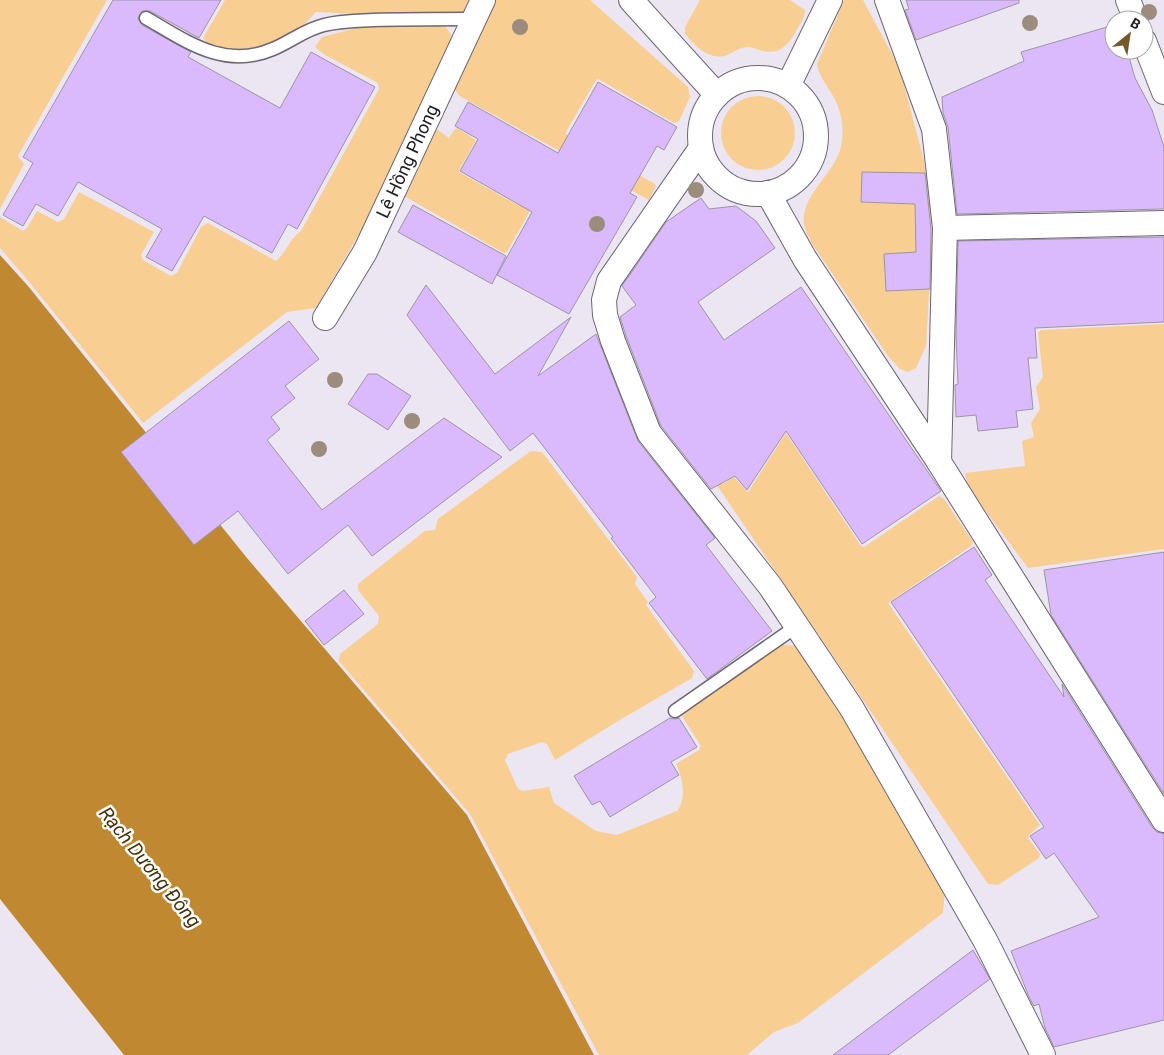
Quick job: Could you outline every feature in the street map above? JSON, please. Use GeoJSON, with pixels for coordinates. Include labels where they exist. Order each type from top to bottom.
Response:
{"type":"FeatureCollection","features":[{"type":"Feature","properties":{"kind":"street"},"geometry":{"type":"LineString","coordinates":[[630,0],[717,95]]}},
{"type":"Feature","properties":{"kind":"street"},"geometry":{"type":"LineString","coordinates":[[788,86],[830,0]]}},
{"type":"Feature","properties":{"kind":"street"},"geometry":{"type":"LineString","coordinates":[[887,0],[934,128],[946,228],[939,462]]}},
{"type":"Feature","properties":{"kind":"street","name":"Lê Hồng Phong"},"geometry":{"type":"LineString","coordinates":[[325,318],[365,252],[478,10]]}},
{"type":"Feature","properties":{"kind":"street"},"geometry":{"type":"LineString","coordinates":[[1151,60],[1164,92]]}},
{"type":"Feature","properties":{"kind":"street"},"geometry":{"type":"LineString","coordinates":[[765,77],[788,86],[804,101],[812,114],[815,130],[816,146],[808,162],[795,180],[785,188],[755,195],[743,193],[717,178],[708,165],[701,148],[702,123],[709,104],[717,95],[737,80],[765,77]]}},
{"type":"Feature","properties":{"kind":"street"},"geometry":{"type":"LineString","coordinates":[[701,148],[609,282],[604,300],[605,315],[613,341],[649,433],[770,586],[861,724],[985,940],[1040,1054]]}},
{"type":"Feature","properties":{"kind":"street"},"geometry":{"type":"LineString","coordinates":[[768,193],[805,259],[939,462],[1164,820]]}},
{"type":"Feature","properties":{"kind":"street"},"geometry":{"type":"LineString","coordinates":[[946,228],[1164,223]]}},
{"type":"Feature","properties":{"kind":"lane"},"geometry":{"type":"LineString","coordinates":[[146,18],[196,46],[223,56],[250,56],[272,50],[323,25],[478,10]]}},
{"type":"Feature","properties":{"kind":"lane"},"geometry":{"type":"LineString","coordinates":[[675,711],[797,626]]}},
{"type":"Feature","properties":{"kind":"shaded area"},"geometry":{"type":"Polygon","coordinates":[[[0,0],[107,0],[18,156],[24,164],[0,209],[0,0]]]}},
{"type":"Feature","properties":{"kind":"shaded area"},"geometry":{"type":"Polygon","coordinates":[[[225,0],[474,0],[469,16],[396,16],[316,12],[302,26],[287,36],[263,45],[236,50],[223,49],[212,45],[203,38],[225,0]]]}},
{"type":"Feature","properties":{"kind":"shaded area"},"geometry":{"type":"Polygon","coordinates":[[[494,0],[590,0],[688,87],[690,97],[679,121],[674,123],[598,79],[566,132],[566,134],[655,184],[656,186],[649,200],[461,97],[451,86],[494,0]]]}},
{"type":"Feature","properties":{"kind":"shaded area"},"geometry":{"type":"Polygon","coordinates":[[[700,0],[790,0],[805,10],[805,13],[790,40],[779,50],[769,52],[745,47],[721,57],[703,51],[685,34],[685,27],[700,0]]]}},
{"type":"Feature","properties":{"kind":"shaded area"},"geometry":{"type":"Polygon","coordinates":[[[844,0],[863,0],[895,60],[902,77],[924,161],[930,203],[932,246],[926,346],[916,368],[908,372],[900,369],[888,356],[811,242],[805,228],[806,206],[838,156],[841,146],[843,132],[839,110],[834,97],[820,75],[817,64],[844,0]]]}},
{"type":"Feature","properties":{"kind":"shaded area"},"geometry":{"type":"Polygon","coordinates":[[[444,24],[453,38],[363,227],[316,308],[287,312],[143,423],[0,248],[0,217],[23,231],[27,228],[37,211],[58,222],[64,219],[79,192],[154,232],[141,255],[143,260],[171,276],[177,273],[201,227],[208,223],[276,261],[301,231],[379,89],[378,83],[325,55],[315,47],[322,37],[364,26],[444,24]]]}},
{"type":"Feature","properties":{"kind":"shaded area"},"geometry":{"type":"Polygon","coordinates":[[[758,96],[772,99],[784,107],[792,119],[795,133],[792,147],[784,159],[772,167],[758,170],[744,167],[732,159],[724,147],[721,133],[724,119],[732,107],[744,99],[758,96]]]}},
{"type":"Feature","properties":{"kind":"shaded area"},"geometry":{"type":"Polygon","coordinates":[[[457,128],[476,140],[459,172],[516,204],[518,204],[523,195],[535,202],[507,252],[504,253],[404,196],[433,132],[438,130],[449,138],[457,128]]]}},
{"type":"Feature","properties":{"kind":"shaded area"},"geometry":{"type":"Polygon","coordinates":[[[1164,324],[1164,549],[1028,568],[968,487],[965,473],[1025,466],[1022,441],[1034,437],[1031,423],[1040,409],[1036,387],[1043,377],[1038,333],[1041,330],[1164,324]]]}},
{"type":"Feature","properties":{"kind":"shaded area"},"geometry":{"type":"Polygon","coordinates":[[[786,433],[861,546],[864,547],[939,496],[944,499],[973,542],[971,546],[888,603],[1040,825],[1028,838],[1040,854],[1039,858],[998,885],[988,884],[714,481],[717,479],[723,484],[734,477],[748,492],[786,433]]]}},
{"type":"Feature","properties":{"kind":"shaded area"},"geometry":{"type":"Polygon","coordinates":[[[531,451],[542,452],[637,577],[635,584],[648,602],[646,605],[694,671],[692,678],[555,760],[547,744],[542,742],[508,754],[505,760],[518,789],[523,791],[549,787],[554,803],[596,831],[617,835],[677,811],[682,800],[683,788],[681,775],[676,764],[699,750],[701,746],[682,716],[682,711],[777,644],[796,646],[850,722],[945,888],[943,913],[798,1023],[774,1032],[747,1055],[599,1055],[470,814],[339,661],[340,654],[378,624],[379,616],[358,590],[358,584],[425,531],[435,530],[438,519],[531,451]]]}},
{"type":"Feature","properties":{"kind":"water","name":"Rạch Dương Đông"},"geometry":{"type":"Polygon","coordinates":[[[0,255],[28,286],[247,558],[467,815],[594,1055],[124,1055],[0,899],[0,255]]]}},
{"type":"Feature","properties":{"kind":"building"},"geometry":{"type":"Polygon","coordinates":[[[113,0],[221,0],[199,38],[150,11],[142,11],[138,18],[142,25],[191,52],[188,57],[280,108],[311,52],[375,87],[297,229],[288,224],[272,253],[204,216],[172,271],[146,257],[162,229],[78,182],[58,216],[36,204],[23,226],[3,215],[33,163],[23,157],[113,0]]]}},
{"type":"Feature","properties":{"kind":"building"},"geometry":{"type":"Polygon","coordinates":[[[906,0],[1019,0],[1019,3],[916,40],[905,10],[909,9],[906,0]]]}},
{"type":"Feature","properties":{"kind":"building"},"geometry":{"type":"Polygon","coordinates":[[[1104,28],[1104,60],[1130,60],[1135,78],[1152,110],[1164,147],[1164,209],[957,214],[948,127],[943,113],[942,97],[1024,61],[1021,52],[1104,28]]]}},
{"type":"Feature","properties":{"kind":"building"},"geometry":{"type":"Polygon","coordinates":[[[598,82],[677,127],[664,150],[657,146],[630,193],[637,197],[569,314],[497,275],[532,212],[460,171],[478,139],[455,126],[468,102],[558,153],[598,82]]]}},
{"type":"Feature","properties":{"kind":"building"},"geometry":{"type":"Polygon","coordinates":[[[862,172],[925,173],[931,229],[930,289],[886,291],[884,254],[916,252],[915,204],[861,202],[862,172]]]}},
{"type":"Feature","properties":{"kind":"building"},"geometry":{"type":"Polygon","coordinates":[[[701,198],[709,209],[736,206],[756,221],[775,248],[698,302],[724,340],[801,287],[941,491],[862,544],[786,431],[747,490],[735,476],[711,489],[661,426],[620,317],[636,305],[622,286],[666,222],[701,198]]]}},
{"type":"Feature","properties":{"kind":"building"},"geometry":{"type":"Polygon","coordinates":[[[413,205],[506,256],[492,284],[398,232],[413,205]]]}},
{"type":"Feature","properties":{"kind":"building"},"geometry":{"type":"Polygon","coordinates":[[[1164,237],[1164,322],[1035,328],[1037,358],[1028,358],[1033,409],[1016,411],[1018,427],[978,431],[976,415],[956,417],[955,385],[958,384],[956,336],[958,241],[1164,237]]]}},
{"type":"Feature","properties":{"kind":"building"},"geometry":{"type":"Polygon","coordinates":[[[426,285],[495,374],[571,317],[538,376],[596,334],[638,441],[715,538],[706,545],[772,631],[707,679],[649,603],[656,597],[611,538],[613,537],[533,433],[510,451],[407,315],[426,285]]]}},
{"type":"Feature","properties":{"kind":"building"},"geometry":{"type":"Polygon","coordinates":[[[289,321],[319,359],[285,386],[295,398],[271,417],[280,429],[267,440],[322,510],[444,418],[502,457],[372,556],[348,525],[288,574],[238,511],[194,545],[121,452],[289,321]]]}},
{"type":"Feature","properties":{"kind":"building"},"geometry":{"type":"Polygon","coordinates":[[[368,374],[377,374],[411,396],[388,430],[348,404],[368,374]]]}},
{"type":"Feature","properties":{"kind":"building"},"geometry":{"type":"Polygon","coordinates":[[[974,547],[992,575],[985,580],[1064,697],[1062,684],[1152,827],[1157,832],[1164,834],[1164,1020],[1054,1047],[1045,1028],[1039,1004],[1034,1006],[1029,997],[1011,951],[1099,917],[1054,853],[1046,859],[1030,836],[1044,827],[891,602],[974,547]]]}},
{"type":"Feature","properties":{"kind":"building"},"geometry":{"type":"Polygon","coordinates":[[[1164,552],[1164,794],[1051,615],[1044,570],[1164,552]]]}},
{"type":"Feature","properties":{"kind":"building"},"geometry":{"type":"Polygon","coordinates":[[[344,590],[364,614],[324,645],[305,621],[344,590]]]}},
{"type":"Feature","properties":{"kind":"building"},"geometry":{"type":"Polygon","coordinates":[[[670,718],[679,718],[697,747],[671,762],[679,775],[610,817],[600,801],[592,805],[574,776],[670,718]]]}},
{"type":"Feature","properties":{"kind":"building"},"geometry":{"type":"Polygon","coordinates":[[[973,950],[990,979],[888,1055],[833,1055],[973,950]]]}}]}
